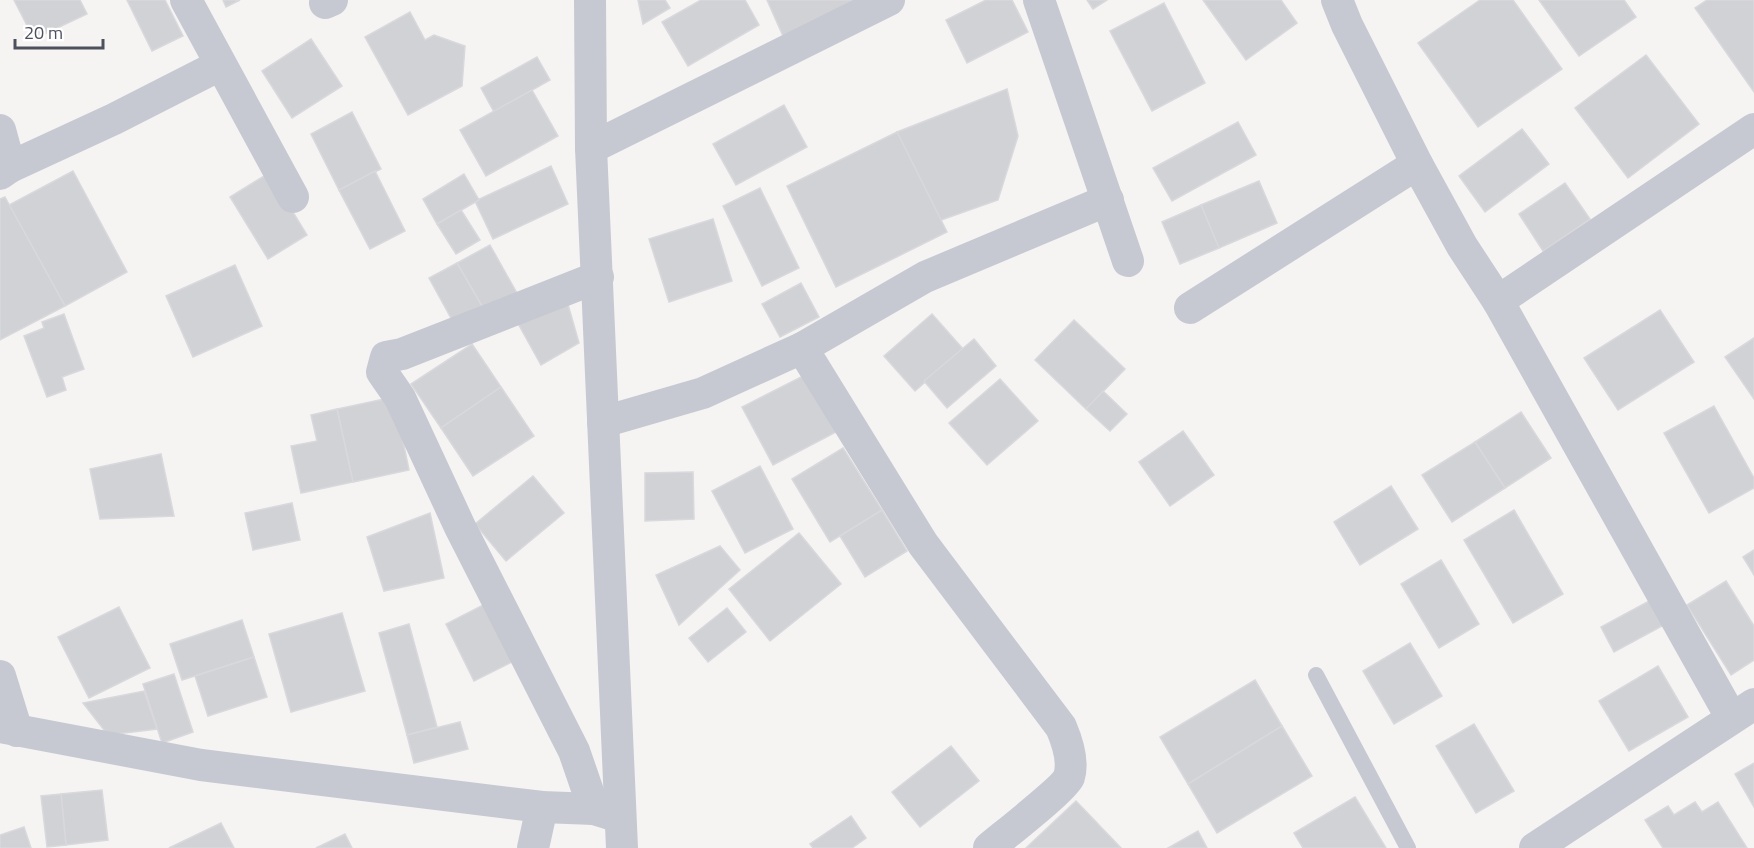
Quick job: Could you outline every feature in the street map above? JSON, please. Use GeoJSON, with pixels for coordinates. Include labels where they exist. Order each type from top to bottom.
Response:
{"type":"FeatureCollection","features":[{"type":"Feature","properties":{"kind":"street"},"geometry":{"type":"LineString","coordinates":[[186,0],[293,197]]}},
{"type":"Feature","properties":{"kind":"street"},"geometry":{"type":"LineString","coordinates":[[590,0],[591,148],[603,422],[607,813]]}},
{"type":"Feature","properties":{"kind":"street"},"geometry":{"type":"LineString","coordinates":[[591,148],[889,0]]}},
{"type":"Feature","properties":{"kind":"street"},"geometry":{"type":"LineString","coordinates":[[1039,0],[1128,261]]}},
{"type":"Feature","properties":{"kind":"street"},"geometry":{"type":"LineString","coordinates":[[1337,0],[1347,25],[1417,164],[1462,246],[1498,301],[1743,710],[1534,848]]}},
{"type":"Feature","properties":{"kind":"street"},"geometry":{"type":"LineString","coordinates":[[0,130],[5,171],[114,119],[220,64]]}},
{"type":"Feature","properties":{"kind":"street"},"geometry":{"type":"LineString","coordinates":[[1498,301],[1754,129]]}},
{"type":"Feature","properties":{"kind":"street"},"geometry":{"type":"LineString","coordinates":[[1190,308],[1417,164]]}},
{"type":"Feature","properties":{"kind":"street"},"geometry":{"type":"LineString","coordinates":[[603,422],[703,393],[802,348],[925,277],[1108,200]]}},
{"type":"Feature","properties":{"kind":"street"},"geometry":{"type":"LineString","coordinates":[[598,277],[402,354],[386,357],[382,372],[400,398],[460,527],[573,751],[607,813],[622,848]]}},
{"type":"Feature","properties":{"kind":"street"},"geometry":{"type":"LineString","coordinates":[[802,348],[923,544],[1061,727],[1068,744],[1068,778],[989,848]]}},
{"type":"Feature","properties":{"kind":"street"},"geometry":{"type":"LineString","coordinates":[[0,676],[9,729],[201,765],[607,813]]}},
{"type":"Feature","properties":{"kind":"street"},"geometry":{"type":"LineString","coordinates":[[533,848],[542,807]]}},
{"type":"Feature","properties":{"kind":"lane"},"geometry":{"type":"LineString","coordinates":[[1317,675],[1408,848]]}},
{"type":"Feature","properties":{"kind":"building"},"geometry":{"type":"Polygon","coordinates":[[[14,0],[80,0],[87,14],[34,39],[14,0]]]}},
{"type":"Feature","properties":{"kind":"building"},"geometry":{"type":"Polygon","coordinates":[[[127,0],[165,0],[183,36],[152,51],[127,0]]]}},
{"type":"Feature","properties":{"kind":"building"},"geometry":{"type":"Polygon","coordinates":[[[223,0],[240,0],[226,7],[223,0]]]}},
{"type":"Feature","properties":{"kind":"building"},"geometry":{"type":"Polygon","coordinates":[[[638,0],[665,0],[670,8],[643,24],[638,0]]]}},
{"type":"Feature","properties":{"kind":"building"},"geometry":{"type":"Polygon","coordinates":[[[701,0],[745,0],[759,25],[688,66],[662,22],[701,0]]]}},
{"type":"Feature","properties":{"kind":"building"},"geometry":{"type":"Polygon","coordinates":[[[767,0],[862,0],[783,36],[767,0]]]}},
{"type":"Feature","properties":{"kind":"building"},"geometry":{"type":"Polygon","coordinates":[[[986,0],[1012,0],[1028,32],[967,63],[946,20],[986,0]]]}},
{"type":"Feature","properties":{"kind":"building"},"geometry":{"type":"Polygon","coordinates":[[[1087,0],[1107,0],[1093,9],[1087,0]]]}},
{"type":"Feature","properties":{"kind":"building"},"geometry":{"type":"Polygon","coordinates":[[[1203,0],[1281,0],[1297,23],[1246,60],[1203,0]]]}},
{"type":"Feature","properties":{"kind":"building"},"geometry":{"type":"Polygon","coordinates":[[[1480,0],[1513,0],[1562,69],[1478,127],[1418,43],[1480,0]]]}},
{"type":"Feature","properties":{"kind":"building"},"geometry":{"type":"Polygon","coordinates":[[[1539,0],[1624,0],[1636,17],[1579,56],[1539,0]]]}},
{"type":"Feature","properties":{"kind":"building"},"geometry":{"type":"Polygon","coordinates":[[[1707,0],[1754,0],[1754,92],[1695,8],[1707,0]]]}},
{"type":"Feature","properties":{"kind":"building"},"geometry":{"type":"Polygon","coordinates":[[[1164,3],[1205,83],[1152,111],[1110,31],[1164,3]]]}},
{"type":"Feature","properties":{"kind":"building"},"geometry":{"type":"Polygon","coordinates":[[[410,12],[425,40],[434,35],[465,46],[462,86],[408,115],[365,37],[410,12]]]}},
{"type":"Feature","properties":{"kind":"building"},"geometry":{"type":"Polygon","coordinates":[[[311,39],[342,86],[292,118],[262,71],[311,39]]]}},
{"type":"Feature","properties":{"kind":"building"},"geometry":{"type":"Polygon","coordinates":[[[1646,55],[1699,124],[1628,178],[1575,108],[1646,55]]]}},
{"type":"Feature","properties":{"kind":"building"},"geometry":{"type":"Polygon","coordinates":[[[537,57],[550,80],[494,112],[481,88],[537,57]]]}},
{"type":"Feature","properties":{"kind":"building"},"geometry":{"type":"Polygon","coordinates":[[[1007,89],[1018,136],[998,200],[941,220],[897,132],[1007,89]]]}},
{"type":"Feature","properties":{"kind":"building"},"geometry":{"type":"Polygon","coordinates":[[[532,90],[558,136],[486,176],[460,130],[532,90]]]}},
{"type":"Feature","properties":{"kind":"building"},"geometry":{"type":"Polygon","coordinates":[[[784,105],[807,147],[736,185],[713,144],[784,105]]]}},
{"type":"Feature","properties":{"kind":"building"},"geometry":{"type":"Polygon","coordinates":[[[352,112],[381,169],[339,190],[311,134],[352,112]]]}},
{"type":"Feature","properties":{"kind":"building"},"geometry":{"type":"Polygon","coordinates":[[[1238,122],[1256,155],[1172,201],[1153,168],[1238,122]]]}},
{"type":"Feature","properties":{"kind":"building"},"geometry":{"type":"Polygon","coordinates":[[[1522,129],[1549,164],[1485,212],[1459,176],[1522,129]]]}},
{"type":"Feature","properties":{"kind":"building"},"geometry":{"type":"Polygon","coordinates":[[[897,132],[947,232],[836,287],[787,186],[897,132]]]}},
{"type":"Feature","properties":{"kind":"building"},"geometry":{"type":"Polygon","coordinates":[[[551,166],[568,204],[493,239],[475,201],[551,166]]]}},
{"type":"Feature","properties":{"kind":"building"},"geometry":{"type":"Polygon","coordinates":[[[73,171],[127,272],[65,306],[9,205],[73,171]]]}},
{"type":"Feature","properties":{"kind":"building"},"geometry":{"type":"Polygon","coordinates":[[[375,171],[405,231],[370,249],[339,190],[375,171]]]}},
{"type":"Feature","properties":{"kind":"building"},"geometry":{"type":"Polygon","coordinates":[[[269,173],[307,235],[268,259],[230,197],[269,173]]]}},
{"type":"Feature","properties":{"kind":"building"},"geometry":{"type":"Polygon","coordinates":[[[464,174],[479,200],[437,224],[423,199],[464,174]]]}},
{"type":"Feature","properties":{"kind":"building"},"geometry":{"type":"Polygon","coordinates":[[[1259,181],[1277,223],[1219,248],[1201,205],[1259,181]]]}},
{"type":"Feature","properties":{"kind":"building"},"geometry":{"type":"Polygon","coordinates":[[[1565,183],[1590,219],[1543,251],[1519,214],[1565,183]]]}},
{"type":"Feature","properties":{"kind":"building"},"geometry":{"type":"Polygon","coordinates":[[[760,188],[799,268],[762,286],[723,206],[760,188]]]}},
{"type":"Feature","properties":{"kind":"building"},"geometry":{"type":"Polygon","coordinates":[[[5,197],[65,306],[0,340],[0,199],[5,197]]]}},
{"type":"Feature","properties":{"kind":"building"},"geometry":{"type":"Polygon","coordinates":[[[1201,205],[1219,248],[1180,264],[1162,222],[1201,205]]]}},
{"type":"Feature","properties":{"kind":"building"},"geometry":{"type":"Polygon","coordinates":[[[461,210],[480,240],[456,254],[437,224],[461,210]]]}},
{"type":"Feature","properties":{"kind":"building"},"geometry":{"type":"Polygon","coordinates":[[[713,219],[732,281],[669,302],[649,239],[713,219]]]}},
{"type":"Feature","properties":{"kind":"building"},"geometry":{"type":"Polygon","coordinates":[[[490,245],[518,295],[486,313],[457,263],[490,245]]]}},
{"type":"Feature","properties":{"kind":"building"},"geometry":{"type":"Polygon","coordinates":[[[457,263],[486,313],[457,329],[429,278],[457,263]]]}},
{"type":"Feature","properties":{"kind":"building"},"geometry":{"type":"Polygon","coordinates":[[[235,265],[262,326],[193,357],[166,296],[235,265]]]}},
{"type":"Feature","properties":{"kind":"building"},"geometry":{"type":"Polygon","coordinates":[[[801,283],[819,317],[780,337],[762,304],[801,283]]]}},
{"type":"Feature","properties":{"kind":"building"},"geometry":{"type":"Polygon","coordinates":[[[565,294],[579,343],[541,365],[515,318],[565,294]]]}},
{"type":"Feature","properties":{"kind":"building"},"geometry":{"type":"Polygon","coordinates":[[[1660,310],[1694,362],[1618,410],[1584,358],[1660,310]]]}},
{"type":"Feature","properties":{"kind":"building"},"geometry":{"type":"Polygon","coordinates":[[[64,314],[84,369],[62,377],[66,390],[47,397],[24,336],[44,328],[42,322],[64,314]]]}},
{"type":"Feature","properties":{"kind":"building"},"geometry":{"type":"Polygon","coordinates":[[[932,314],[963,349],[915,391],[884,356],[932,314]]]}},
{"type":"Feature","properties":{"kind":"building"},"geometry":{"type":"Polygon","coordinates":[[[1074,320],[1125,369],[1086,409],[1035,360],[1074,320]]]}},
{"type":"Feature","properties":{"kind":"building"},"geometry":{"type":"Polygon","coordinates":[[[1754,338],[1754,399],[1725,357],[1754,338]]]}},
{"type":"Feature","properties":{"kind":"building"},"geometry":{"type":"Polygon","coordinates":[[[974,339],[996,366],[947,408],[924,381],[974,339]]]}},
{"type":"Feature","properties":{"kind":"building"},"geometry":{"type":"Polygon","coordinates":[[[472,344],[501,387],[441,428],[411,384],[472,344]]]}},
{"type":"Feature","properties":{"kind":"building"},"geometry":{"type":"Polygon","coordinates":[[[807,374],[838,431],[773,465],[742,407],[807,374]]]}},
{"type":"Feature","properties":{"kind":"building"},"geometry":{"type":"Polygon","coordinates":[[[1000,379],[1038,421],[987,465],[949,423],[1000,379]]]}},
{"type":"Feature","properties":{"kind":"building"},"geometry":{"type":"Polygon","coordinates":[[[501,387],[534,436],[473,476],[441,428],[501,387]]]}},
{"type":"Feature","properties":{"kind":"building"},"geometry":{"type":"Polygon","coordinates":[[[1103,391],[1127,414],[1110,431],[1086,409],[1103,391]]]}},
{"type":"Feature","properties":{"kind":"building"},"geometry":{"type":"Polygon","coordinates":[[[394,397],[409,470],[353,482],[337,409],[394,397]]]}},
{"type":"Feature","properties":{"kind":"building"},"geometry":{"type":"Polygon","coordinates":[[[1714,406],[1754,478],[1754,488],[1709,513],[1664,433],[1714,406]]]}},
{"type":"Feature","properties":{"kind":"building"},"geometry":{"type":"Polygon","coordinates":[[[337,409],[353,482],[301,493],[291,446],[317,441],[311,415],[337,409]]]}},
{"type":"Feature","properties":{"kind":"building"},"geometry":{"type":"Polygon","coordinates":[[[1521,412],[1551,458],[1505,488],[1475,442],[1521,412]]]}},
{"type":"Feature","properties":{"kind":"building"},"geometry":{"type":"Polygon","coordinates":[[[1183,431],[1214,475],[1170,506],[1139,462],[1183,431]]]}},
{"type":"Feature","properties":{"kind":"building"},"geometry":{"type":"Polygon","coordinates":[[[1475,442],[1505,488],[1452,522],[1422,475],[1475,442]]]}},
{"type":"Feature","properties":{"kind":"building"},"geometry":{"type":"Polygon","coordinates":[[[843,448],[882,510],[830,542],[792,479],[843,448]]]}},
{"type":"Feature","properties":{"kind":"building"},"geometry":{"type":"Polygon","coordinates":[[[161,454],[174,516],[100,519],[90,469],[161,454]]]}},
{"type":"Feature","properties":{"kind":"building"},"geometry":{"type":"Polygon","coordinates":[[[760,466],[793,529],[745,553],[712,491],[760,466]]]}},
{"type":"Feature","properties":{"kind":"building"},"geometry":{"type":"Polygon","coordinates":[[[693,472],[694,519],[645,521],[645,473],[693,472]]]}},
{"type":"Feature","properties":{"kind":"building"},"geometry":{"type":"Polygon","coordinates":[[[533,476],[564,513],[506,561],[475,524],[533,476]]]}},
{"type":"Feature","properties":{"kind":"building"},"geometry":{"type":"Polygon","coordinates":[[[1391,486],[1418,529],[1360,565],[1334,522],[1391,486]]]}},
{"type":"Feature","properties":{"kind":"building"},"geometry":{"type":"Polygon","coordinates":[[[292,503],[300,540],[253,550],[245,513],[292,503]]]}},
{"type":"Feature","properties":{"kind":"building"},"geometry":{"type":"Polygon","coordinates":[[[882,510],[907,551],[865,577],[840,536],[882,510]]]}},
{"type":"Feature","properties":{"kind":"building"},"geometry":{"type":"Polygon","coordinates":[[[1514,510],[1563,594],[1513,623],[1464,540],[1514,510]]]}},
{"type":"Feature","properties":{"kind":"building"},"geometry":{"type":"Polygon","coordinates":[[[430,513],[444,578],[384,591],[367,537],[430,513]]]}},
{"type":"Feature","properties":{"kind":"building"},"geometry":{"type":"Polygon","coordinates":[[[799,533],[841,584],[770,641],[729,589],[799,533]]]}},
{"type":"Feature","properties":{"kind":"building"},"geometry":{"type":"Polygon","coordinates":[[[720,546],[740,570],[679,625],[656,575],[720,546]]]}},
{"type":"Feature","properties":{"kind":"building"},"geometry":{"type":"Polygon","coordinates":[[[1754,550],[1754,575],[1743,557],[1754,550]]]}},
{"type":"Feature","properties":{"kind":"building"},"geometry":{"type":"Polygon","coordinates":[[[1441,560],[1479,624],[1439,648],[1401,584],[1441,560]]]}},
{"type":"Feature","properties":{"kind":"building"},"geometry":{"type":"Polygon","coordinates":[[[1726,581],[1754,626],[1754,660],[1731,675],[1687,605],[1726,581]]]}},
{"type":"Feature","properties":{"kind":"building"},"geometry":{"type":"Polygon","coordinates":[[[1662,594],[1675,619],[1614,652],[1601,627],[1662,594]]]}},
{"type":"Feature","properties":{"kind":"building"},"geometry":{"type":"Polygon","coordinates":[[[493,600],[522,657],[474,681],[446,624],[493,600]]]}},
{"type":"Feature","properties":{"kind":"building"},"geometry":{"type":"Polygon","coordinates":[[[119,607],[150,668],[89,698],[58,637],[119,607]]]}},
{"type":"Feature","properties":{"kind":"building"},"geometry":{"type":"Polygon","coordinates":[[[727,608],[746,632],[708,662],[689,638],[727,608]]]}},
{"type":"Feature","properties":{"kind":"building"},"geometry":{"type":"Polygon","coordinates":[[[342,613],[365,691],[291,712],[269,634],[342,613]]]}},
{"type":"Feature","properties":{"kind":"building"},"geometry":{"type":"Polygon","coordinates":[[[242,620],[254,657],[182,680],[170,644],[242,620]]]}},
{"type":"Feature","properties":{"kind":"building"},"geometry":{"type":"Polygon","coordinates":[[[409,624],[437,727],[407,735],[379,633],[409,624]]]}},
{"type":"Feature","properties":{"kind":"building"},"geometry":{"type":"Polygon","coordinates":[[[1410,643],[1442,696],[1394,724],[1363,671],[1410,643]]]}},
{"type":"Feature","properties":{"kind":"building"},"geometry":{"type":"Polygon","coordinates":[[[254,657],[267,697],[208,716],[195,676],[254,657]]]}},
{"type":"Feature","properties":{"kind":"building"},"geometry":{"type":"Polygon","coordinates":[[[1658,666],[1688,717],[1629,751],[1599,701],[1658,666]]]}},
{"type":"Feature","properties":{"kind":"building"},"geometry":{"type":"Polygon","coordinates":[[[174,674],[193,732],[162,743],[143,684],[174,674]]]}},
{"type":"Feature","properties":{"kind":"building"},"geometry":{"type":"Polygon","coordinates":[[[1255,680],[1282,726],[1188,784],[1160,737],[1255,680]]]}},
{"type":"Feature","properties":{"kind":"building"},"geometry":{"type":"Polygon","coordinates":[[[144,691],[157,729],[108,735],[83,703],[144,691]]]}},
{"type":"Feature","properties":{"kind":"building"},"geometry":{"type":"Polygon","coordinates":[[[460,722],[468,749],[414,763],[407,735],[460,722]]]}},
{"type":"Feature","properties":{"kind":"building"},"geometry":{"type":"Polygon","coordinates":[[[1474,724],[1514,791],[1476,813],[1436,746],[1474,724]]]}},
{"type":"Feature","properties":{"kind":"building"},"geometry":{"type":"Polygon","coordinates":[[[1282,726],[1312,776],[1217,833],[1188,784],[1282,726]]]}},
{"type":"Feature","properties":{"kind":"building"},"geometry":{"type":"Polygon","coordinates":[[[951,746],[979,781],[920,827],[892,792],[951,746]]]}},
{"type":"Feature","properties":{"kind":"building"},"geometry":{"type":"Polygon","coordinates":[[[1754,763],[1754,807],[1735,774],[1754,763]]]}},
{"type":"Feature","properties":{"kind":"building"},"geometry":{"type":"Polygon","coordinates":[[[102,790],[108,840],[66,845],[61,794],[102,790]]]}},
{"type":"Feature","properties":{"kind":"building"},"geometry":{"type":"Polygon","coordinates":[[[61,794],[66,845],[47,847],[41,796],[61,794]]]}},
{"type":"Feature","properties":{"kind":"building"},"geometry":{"type":"Polygon","coordinates":[[[1355,797],[1386,848],[1303,848],[1294,833],[1355,797]]]}},
{"type":"Feature","properties":{"kind":"building"},"geometry":{"type":"Polygon","coordinates":[[[1076,801],[1121,848],[1026,848],[1076,801]]]}},
{"type":"Feature","properties":{"kind":"building"},"geometry":{"type":"Polygon","coordinates":[[[1695,802],[1702,812],[1718,802],[1747,848],[1663,848],[1645,820],[1668,806],[1674,815],[1695,802]]]}},
{"type":"Feature","properties":{"kind":"building"},"geometry":{"type":"Polygon","coordinates":[[[851,816],[866,838],[852,848],[813,848],[810,844],[851,816]]]}},
{"type":"Feature","properties":{"kind":"building"},"geometry":{"type":"Polygon","coordinates":[[[221,823],[234,848],[169,848],[221,823]]]}},
{"type":"Feature","properties":{"kind":"building"},"geometry":{"type":"Polygon","coordinates":[[[24,827],[31,848],[0,848],[0,835],[24,827]]]}},
{"type":"Feature","properties":{"kind":"building"},"geometry":{"type":"Polygon","coordinates":[[[1198,831],[1207,848],[1168,848],[1198,831]]]}},
{"type":"Feature","properties":{"kind":"building"},"geometry":{"type":"Polygon","coordinates":[[[345,834],[352,848],[316,848],[345,834]]]}}]}
